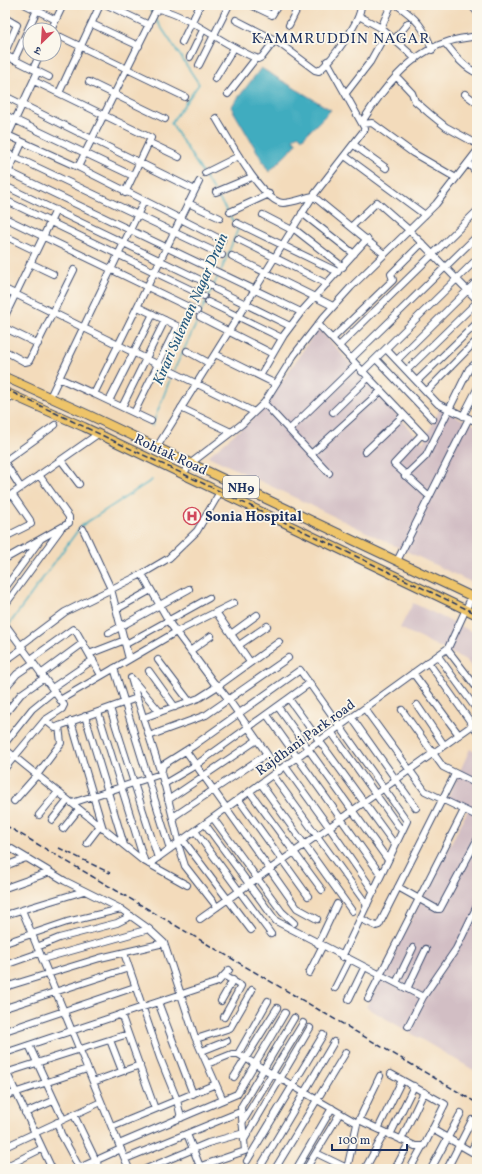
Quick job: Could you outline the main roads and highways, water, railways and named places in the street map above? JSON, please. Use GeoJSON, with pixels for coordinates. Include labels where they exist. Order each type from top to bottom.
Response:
{"type":"FeatureCollection","features":[{"type":"Feature","properties":{"kind":"highway","name":"Rohtak Road"},"geometry":{"type":"LineString","coordinates":[[5,376],[474,598]]}},
{"type":"Feature","properties":{"kind":"highway"},"geometry":{"type":"LineString","coordinates":[[21,400],[27,386]]}},
{"type":"Feature","properties":{"kind":"highway","name":"Rohtak Road"},"geometry":{"type":"LineString","coordinates":[[9,394],[183,474],[477,615]]}},
{"type":"Feature","properties":{"kind":"water"},"geometry":{"type":"Polygon","coordinates":[[[261,68],[331,110],[302,139],[298,135],[293,139],[297,144],[269,172],[231,107],[261,68]]]}},
{"type":"Feature","properties":{"kind":"waterway","name":"Kirari Suleman Nagar Drain"},"geometry":{"type":"LineString","coordinates":[[146,5],[152,13]]}},
{"type":"Feature","properties":{"kind":"waterway","name":"Kirari Suleman Nagar Drain"},"geometry":{"type":"LineString","coordinates":[[155,18],[199,84],[171,123],[214,191]]}},
{"type":"Feature","properties":{"kind":"waterway","name":"Kirari Suleman Nagar Drain"},"geometry":{"type":"LineString","coordinates":[[216,194],[238,229],[221,271]]}},
{"type":"Feature","properties":{"kind":"waterway","name":"Kirari Suleman Nagar Drain"},"geometry":{"type":"LineString","coordinates":[[200,314],[219,274]]}},
{"type":"Feature","properties":{"kind":"waterway","name":"Kirari Suleman Nagar Drain"},"geometry":{"type":"LineString","coordinates":[[174,370],[199,318]]}},
{"type":"Feature","properties":{"kind":"waterway","name":"Kirari Suleman Nagar Drain"},"geometry":{"type":"LineString","coordinates":[[152,426],[172,374]]}},
{"type":"Feature","properties":{"kind":"waterway","name":"Kirari Suleman Nagar Drain"},"geometry":{"type":"LineString","coordinates":[[8,626],[81,526],[152,480]]}},
{"type":"Feature","properties":{"kind":"railway"},"geometry":{"type":"LineString","coordinates":[[5,389],[477,614]]}},
{"type":"Feature","properties":{"kind":"railway"},"geometry":{"type":"LineString","coordinates":[[5,825],[477,1103]]}},
{"type":"Feature","properties":{"kind":"railway"},"geometry":{"type":"LineString","coordinates":[[59,848],[110,873]]}},
{"type":"Feature","properties":{"kind":"place","name":"Sonia Hospital"},"geometry":{"type":"Point","coordinates":[192,516]}},
{"type":"Feature","properties":{"kind":"district","name":"KAMMRUDDIN NAGAR"},"geometry":{"type":"Point","coordinates":[341,38]}}]}
